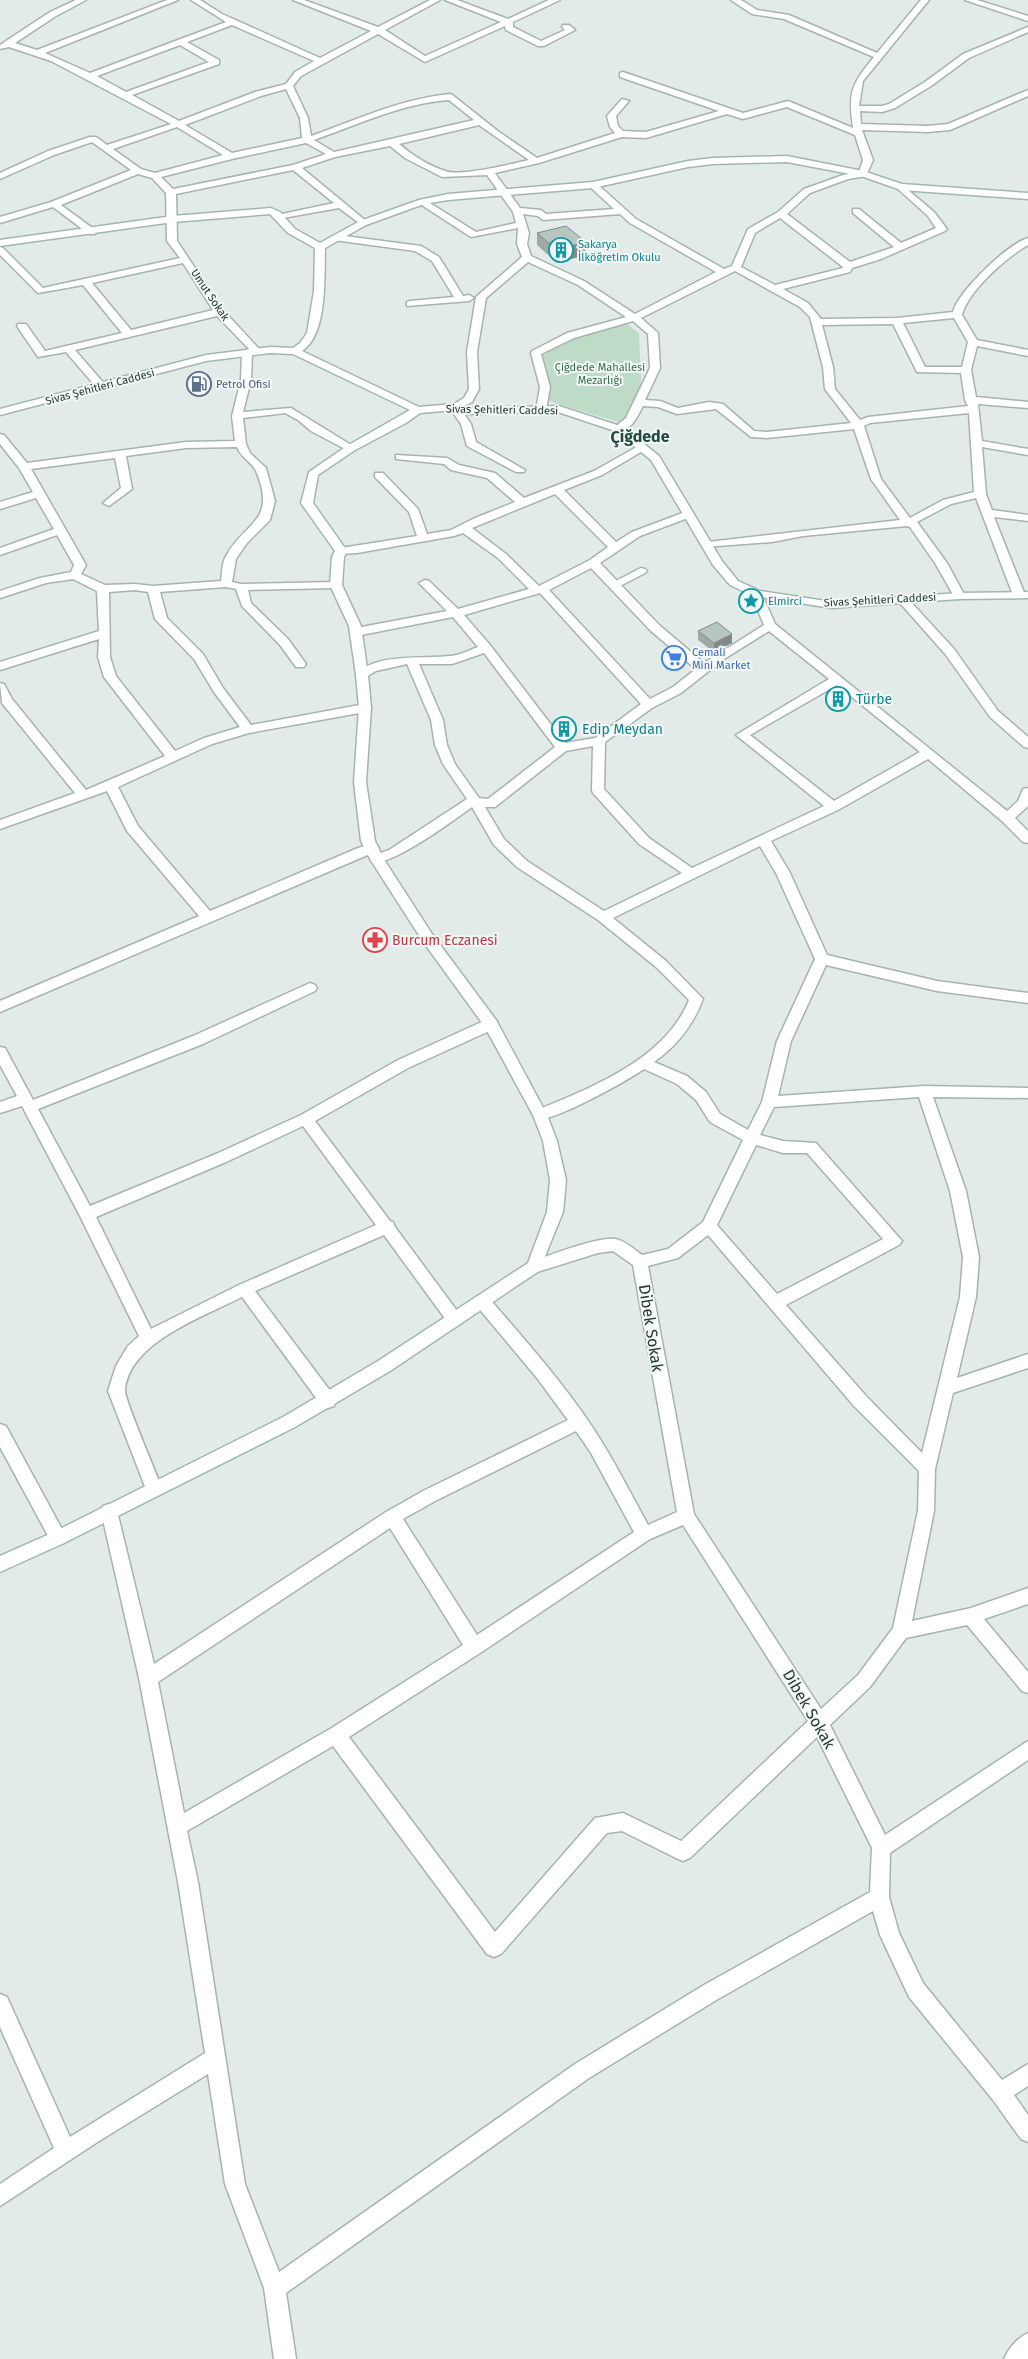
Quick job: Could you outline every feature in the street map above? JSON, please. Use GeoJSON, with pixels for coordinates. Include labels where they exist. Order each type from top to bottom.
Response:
{"type":"FeatureCollection","features":[{"type":"Feature","properties":{"kind":"street"},"geometry":{"type":"LineString","coordinates":[[0,49],[52,14],[82,0]]}},
{"type":"Feature","properties":{"kind":"street"},"geometry":{"type":"LineString","coordinates":[[40,52],[174,0]]}},
{"type":"Feature","properties":{"kind":"street"},"geometry":{"type":"LineString","coordinates":[[195,0],[233,22],[320,61]]}},
{"type":"Feature","properties":{"kind":"street"},"geometry":{"type":"LineString","coordinates":[[297,0],[380,31],[425,60],[556,0]]}},
{"type":"Feature","properties":{"kind":"street"},"geometry":{"type":"LineString","coordinates":[[107,148],[180,124],[258,94],[289,86],[298,74],[320,61],[380,31],[382,26],[436,0]]}},
{"type":"Feature","properties":{"kind":"street"},"geometry":{"type":"LineString","coordinates":[[449,0],[509,22]]}},
{"type":"Feature","properties":{"kind":"street"},"geometry":{"type":"LineString","coordinates":[[736,0],[755,12],[786,17],[880,57]]}},
{"type":"Feature","properties":{"kind":"street"},"geometry":{"type":"LineString","coordinates":[[863,174],[868,160],[857,130],[854,100],[859,81],[925,0]]}},
{"type":"Feature","properties":{"kind":"street"},"geometry":{"type":"LineString","coordinates":[[969,0],[1028,19]]}},
{"type":"Feature","properties":{"kind":"street"},"geometry":{"type":"LineString","coordinates":[[90,76],[233,22]]}},
{"type":"Feature","properties":{"kind":"street"},"geometry":{"type":"LineString","coordinates":[[509,22],[509,28],[541,44],[571,30],[566,27]]}},
{"type":"Feature","properties":{"kind":"street"},"geometry":{"type":"LineString","coordinates":[[855,108],[882,109],[892,106],[966,56],[1028,29]]}},
{"type":"Feature","properties":{"kind":"street"},"geometry":{"type":"LineString","coordinates":[[125,95],[216,62],[181,42]]}},
{"type":"Feature","properties":{"kind":"street"},"geometry":{"type":"LineString","coordinates":[[9,44],[40,52],[90,76],[180,124],[231,156]]}},
{"type":"Feature","properties":{"kind":"street"},"geometry":{"type":"LineString","coordinates":[[623,75],[743,116],[788,104],[857,130],[950,127],[1028,93]]}},
{"type":"Feature","properties":{"kind":"street"},"geometry":{"type":"LineString","coordinates":[[289,86],[304,118],[307,140]]}},
{"type":"Feature","properties":{"kind":"street"},"geometry":{"type":"LineString","coordinates":[[0,176],[51,153],[93,140],[107,148],[138,172],[155,176],[231,156],[307,140],[386,112],[437,98],[451,97],[481,122],[536,161]]}},
{"type":"Feature","properties":{"kind":"street"},"geometry":{"type":"LineString","coordinates":[[621,134],[614,127],[611,116],[625,101]]}},
{"type":"Feature","properties":{"kind":"street"},"geometry":{"type":"LineString","coordinates":[[392,143],[408,156],[445,175],[490,172],[536,161],[621,134],[646,135],[727,112]]}},
{"type":"Feature","properties":{"kind":"street"},"geometry":{"type":"LineString","coordinates":[[155,176],[171,192],[295,167],[333,155],[392,143],[469,123],[481,122]]}},
{"type":"Feature","properties":{"kind":"street"},"geometry":{"type":"LineString","coordinates":[[307,140],[333,155]]}},
{"type":"Feature","properties":{"kind":"street"},"geometry":{"type":"LineString","coordinates":[[320,247],[362,223],[422,202],[593,186],[688,164],[748,159],[787,159],[863,174],[901,187],[1028,196]]}},
{"type":"Feature","properties":{"kind":"street"},"geometry":{"type":"LineString","coordinates":[[295,167],[362,223]]}},
{"type":"Feature","properties":{"kind":"street"},"geometry":{"type":"LineString","coordinates":[[0,220],[54,204],[138,172]]}},
{"type":"Feature","properties":{"kind":"street"},"geometry":{"type":"LineString","coordinates":[[490,172],[517,211],[524,234],[522,244],[528,258],[581,283],[654,333],[655,368],[631,420],[619,429]]}},
{"type":"Feature","properties":{"kind":"street"},"geometry":{"type":"LineString","coordinates":[[736,268],[751,230],[781,214],[807,191],[846,177],[863,174]]}},
{"type":"Feature","properties":{"kind":"street"},"geometry":{"type":"LineString","coordinates":[[593,186],[633,221],[659,234],[723,272]]}},
{"type":"Feature","properties":{"kind":"street"},"geometry":{"type":"LineString","coordinates":[[773,289],[846,270],[848,266],[878,257],[942,229],[932,214],[901,187]]}},
{"type":"Feature","properties":{"kind":"street","name":"Umut Sokak"},"geometry":{"type":"LineString","coordinates":[[171,192],[172,241],[220,312],[251,352]]}},
{"type":"Feature","properties":{"kind":"street"},"geometry":{"type":"LineString","coordinates":[[422,202],[474,235],[520,225]]}},
{"type":"Feature","properties":{"kind":"street"},"geometry":{"type":"LineString","coordinates":[[54,204],[92,232]]}},
{"type":"Feature","properties":{"kind":"street"},"geometry":{"type":"LineString","coordinates":[[280,216],[340,205]]}},
{"type":"Feature","properties":{"kind":"street"},"geometry":{"type":"LineString","coordinates":[[0,243],[92,232],[173,219],[266,211],[278,213],[286,226],[302,238],[320,247]]}},
{"type":"Feature","properties":{"kind":"street"},"geometry":{"type":"LineString","coordinates":[[517,211],[541,213],[543,217],[621,211]]}},
{"type":"Feature","properties":{"kind":"street"},"geometry":{"type":"LineString","coordinates":[[856,211],[900,247]]}},
{"type":"Feature","properties":{"kind":"street"},"geometry":{"type":"LineString","coordinates":[[781,214],[848,266]]}},
{"type":"Feature","properties":{"kind":"street"},"geometry":{"type":"LineString","coordinates":[[337,238],[418,248],[436,259],[460,298]]}},
{"type":"Feature","properties":{"kind":"street"},"geometry":{"type":"LineString","coordinates":[[1023,595],[997,542],[989,513],[980,494],[972,404],[966,370],[973,342],[957,315],[959,307],[975,287],[1011,249],[1028,241]]}},
{"type":"Feature","properties":{"kind":"street"},"geometry":{"type":"LineString","coordinates":[[295,352],[304,346],[312,333],[319,291],[320,247]]}},
{"type":"Feature","properties":{"kind":"street"},"geometry":{"type":"LineString","coordinates":[[1011,249],[1028,257]]}},
{"type":"Feature","properties":{"kind":"street"},"geometry":{"type":"LineString","coordinates":[[0,250],[41,291],[186,260]]}},
{"type":"Feature","properties":{"kind":"street"},"geometry":{"type":"LineString","coordinates":[[520,470],[471,444],[466,424],[454,407],[468,400],[474,389],[472,352],[481,298],[528,258]]}},
{"type":"Feature","properties":{"kind":"street"},"geometry":{"type":"LineString","coordinates":[[541,410],[545,387],[536,353],[548,344],[580,332],[634,318],[723,272],[736,268],[804,305],[815,316],[828,367],[830,390],[858,424],[876,479],[908,523],[914,525],[941,563],[959,596]]}},
{"type":"Feature","properties":{"kind":"street"},"geometry":{"type":"LineString","coordinates":[[86,282],[129,336]]}},
{"type":"Feature","properties":{"kind":"street"},"geometry":{"type":"LineString","coordinates":[[410,304],[460,298],[481,298]]}},
{"type":"Feature","properties":{"kind":"street"},"geometry":{"type":"LineString","coordinates":[[22,326],[42,356],[220,312]]}},
{"type":"Feature","properties":{"kind":"street"},"geometry":{"type":"LineString","coordinates":[[818,322],[897,321],[957,315]]}},
{"type":"Feature","properties":{"kind":"street"},"geometry":{"type":"LineString","coordinates":[[897,321],[921,370],[966,370]]}},
{"type":"Feature","properties":{"kind":"street"},"geometry":{"type":"LineString","coordinates":[[973,342],[1026,350]]}},
{"type":"Feature","properties":{"kind":"street"},"geometry":{"type":"LineString","coordinates":[[69,349],[102,386]]}},
{"type":"Feature","properties":{"kind":"street"},"geometry":{"type":"LineString","coordinates":[[226,584],[230,559],[243,540],[264,520],[269,501],[261,468],[245,454],[241,444],[237,416],[251,352]]}},
{"type":"Feature","properties":{"kind":"street","name":"Sivas Şehitleri Caddesi"},"geometry":{"type":"LineString","coordinates":[[0,412],[206,358],[251,352],[295,352],[417,410],[454,407],[469,411],[559,409],[619,429],[655,458],[717,563],[734,583],[757,594],[832,605],[959,596],[1023,595]]}},
{"type":"Feature","properties":{"kind":"street"},"geometry":{"type":"LineString","coordinates":[[638,403],[660,404],[677,411],[709,405],[719,406],[751,434],[767,435],[858,424],[868,420],[972,404],[1028,404]]}},
{"type":"Feature","properties":{"kind":"street"},"geometry":{"type":"LineString","coordinates":[[237,416],[287,410],[351,448]]}},
{"type":"Feature","properties":{"kind":"street"},"geometry":{"type":"LineString","coordinates":[[341,551],[307,502],[313,474],[351,448],[402,421],[417,410]]}},
{"type":"Feature","properties":{"kind":"street"},"geometry":{"type":"LineString","coordinates":[[0,437],[24,467],[80,565],[75,575]]}},
{"type":"Feature","properties":{"kind":"street"},"geometry":{"type":"LineString","coordinates":[[976,443],[1028,452]]}},
{"type":"Feature","properties":{"kind":"street"},"geometry":{"type":"LineString","coordinates":[[24,467],[186,445],[241,444]]}},
{"type":"Feature","properties":{"kind":"street"},"geometry":{"type":"LineString","coordinates":[[341,551],[357,550],[454,533],[556,488],[598,473],[642,447]]}},
{"type":"Feature","properties":{"kind":"street"},"geometry":{"type":"LineString","coordinates":[[108,503],[128,489],[120,454]]}},
{"type":"Feature","properties":{"kind":"street"},"geometry":{"type":"LineString","coordinates":[[400,457],[446,461],[455,468],[491,475],[523,503]]}},
{"type":"Feature","properties":{"kind":"street"},"geometry":{"type":"LineString","coordinates":[[379,475],[414,511],[423,538]]}},
{"type":"Feature","properties":{"kind":"street"},"geometry":{"type":"LineString","coordinates":[[556,488],[615,547]]}},
{"type":"Feature","properties":{"kind":"street"},"geometry":{"type":"LineString","coordinates":[[0,506],[38,494]]}},
{"type":"Feature","properties":{"kind":"street"},"geometry":{"type":"LineString","coordinates":[[708,545],[803,533],[908,523],[948,502],[980,494]]}},
{"type":"Feature","properties":{"kind":"street"},"geometry":{"type":"LineString","coordinates":[[989,513],[1028,518]]}},
{"type":"Feature","properties":{"kind":"street"},"geometry":{"type":"LineString","coordinates":[[356,632],[456,613],[539,590],[594,562],[636,534],[689,514]]}},
{"type":"Feature","properties":{"kind":"street"},"geometry":{"type":"LineString","coordinates":[[464,528],[502,556],[539,590],[648,705]]}},
{"type":"Feature","properties":{"kind":"street"},"geometry":{"type":"LineString","coordinates":[[0,552],[60,530]]}},
{"type":"Feature","properties":{"kind":"street"},"geometry":{"type":"LineString","coordinates":[[341,551],[338,557],[336,585],[356,632],[362,675],[364,708],[360,782],[368,841],[427,937],[491,1024],[540,1115],[550,1141],[558,1180],[554,1212],[534,1267]]}},
{"type":"Feature","properties":{"kind":"street"},"geometry":{"type":"LineString","coordinates":[[594,562],[596,567],[655,628],[703,668]]}},
{"type":"Feature","properties":{"kind":"street"},"geometry":{"type":"LineString","coordinates":[[614,585],[641,571]]}},
{"type":"Feature","properties":{"kind":"street"},"geometry":{"type":"LineString","coordinates":[[0,595],[44,580],[75,575],[103,589],[136,587],[153,589],[226,584],[241,587],[336,585]]}},
{"type":"Feature","properties":{"kind":"street"},"geometry":{"type":"LineString","coordinates":[[425,583],[456,613],[486,648],[562,748]]}},
{"type":"Feature","properties":{"kind":"street"},"geometry":{"type":"LineString","coordinates":[[241,587],[246,604],[284,642],[300,664]]}},
{"type":"Feature","properties":{"kind":"street"},"geometry":{"type":"LineString","coordinates":[[103,589],[105,617],[104,657],[110,677],[173,757]]}},
{"type":"Feature","properties":{"kind":"street"},"geometry":{"type":"LineString","coordinates":[[153,589],[160,619],[199,657],[218,689],[248,729]]}},
{"type":"Feature","properties":{"kind":"street"},"geometry":{"type":"LineString","coordinates":[[757,594],[770,626],[1008,818],[1028,839]]}},
{"type":"Feature","properties":{"kind":"street"},"geometry":{"type":"LineString","coordinates":[[904,601],[950,652],[994,714],[1028,744]]}},
{"type":"Feature","properties":{"kind":"street"},"geometry":{"type":"LineString","coordinates":[[0,1007],[149,944],[207,916],[312,875],[355,854],[394,854],[473,800],[490,804],[562,748],[599,742],[648,705],[677,690],[703,668],[770,626]]}},
{"type":"Feature","properties":{"kind":"street"},"geometry":{"type":"LineString","coordinates":[[0,666],[104,634]]}},
{"type":"Feature","properties":{"kind":"street"},"geometry":{"type":"LineString","coordinates":[[362,675],[372,668],[411,660],[452,660],[486,648]]}},
{"type":"Feature","properties":{"kind":"street"},"geometry":{"type":"LineString","coordinates":[[411,660],[437,720],[441,745],[449,764],[488,821],[499,842],[522,864],[603,917],[661,964],[696,1000],[694,1009],[673,1039],[644,1063],[584,1097],[540,1115]]}},
{"type":"Feature","properties":{"kind":"street"},"geometry":{"type":"LineString","coordinates":[[834,807],[742,735],[837,680]]}},
{"type":"Feature","properties":{"kind":"street"},"geometry":{"type":"LineString","coordinates":[[0,688],[3,701],[83,795]]}},
{"type":"Feature","properties":{"kind":"street"},"geometry":{"type":"LineString","coordinates":[[0,825],[111,785],[208,741],[248,729],[364,708]]}},
{"type":"Feature","properties":{"kind":"street"},"geometry":{"type":"LineString","coordinates":[[599,742],[598,790],[644,840],[692,874]]}},
{"type":"Feature","properties":{"kind":"street"},"geometry":{"type":"LineString","coordinates":[[603,917],[763,839],[834,807],[929,753]]}},
{"type":"Feature","properties":{"kind":"street"},"geometry":{"type":"LineString","coordinates":[[111,785],[132,828],[207,916]]}},
{"type":"Feature","properties":{"kind":"street"},"geometry":{"type":"LineString","coordinates":[[1008,818],[1024,803],[1028,792]]}},
{"type":"Feature","properties":{"kind":"street"},"geometry":{"type":"LineString","coordinates":[[0,1564],[58,1538],[328,1401],[534,1267],[598,1247],[615,1245],[640,1262],[673,1254],[709,1226],[769,1102],[784,1041],[822,958],[783,873],[763,839]]}},
{"type":"Feature","properties":{"kind":"street"},"geometry":{"type":"LineString","coordinates":[[822,958],[937,986],[1028,998]]}},
{"type":"Feature","properties":{"kind":"street"},"geometry":{"type":"LineString","coordinates":[[0,1108],[27,1103],[198,1040],[310,988]]}},
{"type":"Feature","properties":{"kind":"street"},"geometry":{"type":"LineString","coordinates":[[87,1214],[221,1158],[306,1118],[403,1064],[491,1024]]}},
{"type":"Feature","properties":{"kind":"street"},"geometry":{"type":"LineString","coordinates":[[0,1052],[87,1214],[148,1338]]}},
{"type":"Feature","properties":{"kind":"street"},"geometry":{"type":"LineString","coordinates":[[644,1063],[682,1080],[700,1096],[715,1118],[752,1138],[783,1147],[811,1147],[894,1242],[777,1302]]}},
{"type":"Feature","properties":{"kind":"street"},"geometry":{"type":"LineString","coordinates":[[769,1102],[924,1091],[1028,1093]]}},
{"type":"Feature","properties":{"kind":"street"},"geometry":{"type":"LineString","coordinates":[[336,1735],[494,1947],[602,1824],[623,1822],[683,1852],[864,1681],[901,1631],[926,1511],[927,1469],[968,1297],[971,1257],[958,1191],[924,1091]]}},
{"type":"Feature","properties":{"kind":"street"},"geometry":{"type":"LineString","coordinates":[[306,1118],[388,1226],[455,1319]]}},
{"type":"Feature","properties":{"kind":"street"},"geometry":{"type":"LineString","coordinates":[[154,1488],[116,1391],[122,1371],[134,1351],[148,1338],[245,1289],[388,1226]]}},
{"type":"Feature","properties":{"kind":"street"},"geometry":{"type":"LineString","coordinates":[[709,1226],[777,1302],[860,1401],[927,1469]]}},
{"type":"Feature","properties":{"kind":"street","name":"Dibek Sokak"},"geometry":{"type":"LineString","coordinates":[[640,1262],[686,1516],[819,1722],[881,1848],[879,1897],[890,1935],[916,1990],[1000,2093],[1028,2132]]}},
{"type":"Feature","properties":{"kind":"street"},"geometry":{"type":"LineString","coordinates":[[245,1289],[328,1401]]}},
{"type":"Feature","properties":{"kind":"street"},"geometry":{"type":"LineString","coordinates":[[482,1301],[543,1373],[579,1422],[597,1448],[644,1534]]}},
{"type":"Feature","properties":{"kind":"street"},"geometry":{"type":"LineString","coordinates":[[947,1388],[1028,1361]]}},
{"type":"Feature","properties":{"kind":"street"},"geometry":{"type":"LineString","coordinates":[[148,1678],[392,1517],[429,1496],[579,1422]]}},
{"type":"Feature","properties":{"kind":"street"},"geometry":{"type":"LineString","coordinates":[[0,1431],[58,1538]]}},
{"type":"Feature","properties":{"kind":"street"},"geometry":{"type":"LineString","coordinates":[[109,1511],[148,1678],[177,1827],[235,2184],[275,2288],[285,2359]]}},
{"type":"Feature","properties":{"kind":"street"},"geometry":{"type":"LineString","coordinates":[[177,1827],[336,1735],[474,1648],[644,1534],[686,1516]]}},
{"type":"Feature","properties":{"kind":"street"},"geometry":{"type":"LineString","coordinates":[[392,1517],[474,1648]]}},
{"type":"Feature","properties":{"kind":"street"},"geometry":{"type":"LineString","coordinates":[[901,1631],[971,1616],[1028,1596]]}},
{"type":"Feature","properties":{"kind":"street"},"geometry":{"type":"LineString","coordinates":[[971,1616],[1028,1685]]}},
{"type":"Feature","properties":{"kind":"street"},"geometry":{"type":"LineString","coordinates":[[881,1848],[1028,1750]]}},
{"type":"Feature","properties":{"kind":"street"},"geometry":{"type":"LineString","coordinates":[[275,2288],[582,2071],[711,1992],[879,1897]]}},
{"type":"Feature","properties":{"kind":"street"},"geometry":{"type":"LineString","coordinates":[[0,2004],[66,2152]]}},
{"type":"Feature","properties":{"kind":"street"},"geometry":{"type":"LineString","coordinates":[[0,2196],[66,2152],[216,2058]]}},
{"type":"Feature","properties":{"kind":"street"},"geometry":{"type":"LineString","coordinates":[[1000,2093],[1028,2074]]}},
{"type":"Feature","properties":{"kind":"street"},"geometry":{"type":"LineString","coordinates":[[1015,2359],[1028,2344]]}},
{"type":"Feature","properties":{"kind":"green space","name":"Çiğdede Mahallesi Mezarlığı"},"geometry":{"type":"Polygon","coordinates":[[[624,322],[639,333],[641,381],[638,403],[625,424],[538,398],[545,385],[541,355],[570,338],[624,322]]]}},
{"type":"Feature","properties":{"kind":"building"},"geometry":{"type":"Polygon","coordinates":[[[566,226],[586,242],[557,250],[537,233],[566,226]]]}},
{"type":"Feature","properties":{"kind":"building"},"geometry":{"type":"Polygon","coordinates":[[[717,622],[732,634],[714,643],[698,631],[717,622]]]}},
{"type":"Feature","properties":{"kind":"place","name":"Sakarya İlköğretim Okulu"},"geometry":{"type":"Point","coordinates":[561,250]}},
{"type":"Feature","properties":{"kind":"place","name":"Petrol Ofisi"},"geometry":{"type":"Point","coordinates":[199,384]}},
{"type":"Feature","properties":{"kind":"place","name":"Elmirci"},"geometry":{"type":"Point","coordinates":[751,601]}},
{"type":"Feature","properties":{"kind":"place","name":"Cemali Mini Market"},"geometry":{"type":"Point","coordinates":[674,658]}},
{"type":"Feature","properties":{"kind":"place","name":"Türbe"},"geometry":{"type":"Point","coordinates":[838,699]}},
{"type":"Feature","properties":{"kind":"place","name":"Edip Meydan"},"geometry":{"type":"Point","coordinates":[564,729]}},
{"type":"Feature","properties":{"kind":"place","name":"Burcum Eczanesi"},"geometry":{"type":"Point","coordinates":[375,940]}},
{"type":"Feature","properties":{"kind":"district","name":"Çiğdede"},"geometry":{"type":"Point","coordinates":[640,436]}}]}
